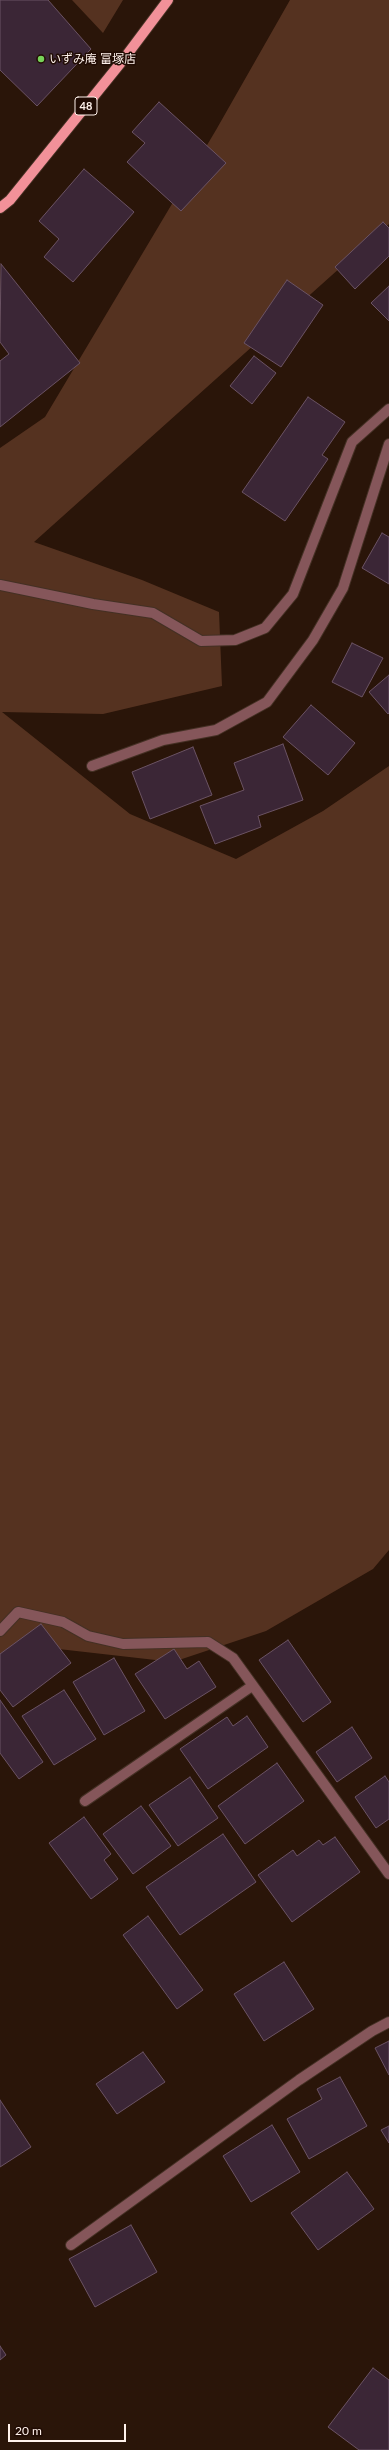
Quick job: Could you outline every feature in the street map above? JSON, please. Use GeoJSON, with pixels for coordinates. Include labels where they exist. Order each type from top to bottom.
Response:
{"type":"FeatureCollection","features":[{"type":"Feature","properties":{"kind":"main road","name":"48"},"geometry":{"type":"LineString","coordinates":[[0,208],[10,200],[168,0]]}},
{"type":"Feature","properties":{"kind":"street"},"geometry":{"type":"LineString","coordinates":[[0,585],[93,604],[153,613],[201,641],[235,640],[265,628],[293,594],[352,442],[389,410]]}},
{"type":"Feature","properties":{"kind":"street"},"geometry":{"type":"LineString","coordinates":[[92,766],[163,740],[216,730],[267,702],[313,640],[343,588],[389,444]]}},
{"type":"Feature","properties":{"kind":"street"},"geometry":{"type":"LineString","coordinates":[[0,1631],[18,1612],[64,1622],[88,1636],[123,1644],[208,1642],[233,1658],[389,1874]]}},
{"type":"Feature","properties":{"kind":"street"},"geometry":{"type":"LineString","coordinates":[[85,1801],[252,1686]]}},
{"type":"Feature","properties":{"kind":"street"},"geometry":{"type":"LineString","coordinates":[[71,2245],[299,2080],[372,2031],[389,2022]]}},
{"type":"Feature","properties":{"kind":"shaded area"},"geometry":{"type":"Polygon","coordinates":[[[72,0],[123,0],[103,33],[72,0]]]}},
{"type":"Feature","properties":{"kind":"shaded area"},"geometry":{"type":"Polygon","coordinates":[[[290,0],[389,0],[389,224],[34,542],[142,580],[219,612],[222,686],[103,714],[2,712],[130,814],[236,859],[323,811],[389,766],[389,1550],[373,1569],[266,1631],[173,1662],[41,1647],[0,1664],[0,448],[45,417],[216,130],[290,0]]]}},
{"type":"Feature","properties":{"kind":"building","name":"いずみ庵 富塚店"},"geometry":{"type":"Polygon","coordinates":[[[0,0],[48,0],[91,49],[37,106],[0,70],[0,0]]]}},
{"type":"Feature","properties":{"kind":"building"},"geometry":{"type":"Polygon","coordinates":[[[159,102],[226,163],[181,211],[127,162],[145,143],[132,132],[159,102]]]}},
{"type":"Feature","properties":{"kind":"building"},"geometry":{"type":"Polygon","coordinates":[[[84,169],[134,212],[73,282],[44,257],[59,239],[39,221],[84,169]]]}},
{"type":"Feature","properties":{"kind":"building"},"geometry":{"type":"Polygon","coordinates":[[[383,222],[389,228],[389,256],[355,289],[335,267],[383,222]]]}},
{"type":"Feature","properties":{"kind":"building"},"geometry":{"type":"Polygon","coordinates":[[[1,264],[80,363],[0,427],[0,361],[9,354],[0,342],[1,264]]]}},
{"type":"Feature","properties":{"kind":"building"},"geometry":{"type":"Polygon","coordinates":[[[287,280],[323,305],[281,367],[244,343],[287,280]]]}},
{"type":"Feature","properties":{"kind":"building"},"geometry":{"type":"Polygon","coordinates":[[[389,286],[389,321],[371,303],[389,286]]]}},
{"type":"Feature","properties":{"kind":"building"},"geometry":{"type":"Polygon","coordinates":[[[254,356],[276,373],[252,404],[230,386],[254,356]]]}},
{"type":"Feature","properties":{"kind":"building"},"geometry":{"type":"Polygon","coordinates":[[[308,397],[345,422],[322,455],[328,459],[285,521],[242,492],[308,397]]]}},
{"type":"Feature","properties":{"kind":"building"},"geometry":{"type":"Polygon","coordinates":[[[382,533],[389,537],[389,584],[362,568],[382,533]]]}},
{"type":"Feature","properties":{"kind":"building"},"geometry":{"type":"Polygon","coordinates":[[[352,643],[383,658],[362,697],[332,682],[352,643]]]}},
{"type":"Feature","properties":{"kind":"building"},"geometry":{"type":"Polygon","coordinates":[[[389,675],[389,713],[388,714],[369,692],[389,675]]]}},
{"type":"Feature","properties":{"kind":"building"},"geometry":{"type":"Polygon","coordinates":[[[311,705],[355,743],[328,775],[283,737],[311,705]]]}},
{"type":"Feature","properties":{"kind":"building"},"geometry":{"type":"Polygon","coordinates":[[[283,744],[303,800],[258,816],[261,827],[215,844],[200,806],[244,790],[234,763],[283,744]]]}},
{"type":"Feature","properties":{"kind":"building"},"geometry":{"type":"Polygon","coordinates":[[[193,747],[212,795],[150,819],[132,772],[193,747]]]}},
{"type":"Feature","properties":{"kind":"building"},"geometry":{"type":"Polygon","coordinates":[[[41,1624],[71,1663],[13,1707],[0,1690],[0,1654],[41,1624]]]}},
{"type":"Feature","properties":{"kind":"building"},"geometry":{"type":"Polygon","coordinates":[[[288,1640],[331,1702],[303,1722],[259,1660],[288,1640]]]}},
{"type":"Feature","properties":{"kind":"building"},"geometry":{"type":"Polygon","coordinates":[[[174,1649],[187,1669],[199,1661],[216,1687],[165,1719],[135,1674],[174,1649]]]}},
{"type":"Feature","properties":{"kind":"building"},"geometry":{"type":"Polygon","coordinates":[[[114,1658],[145,1711],[104,1735],[73,1682],[114,1658]]]}},
{"type":"Feature","properties":{"kind":"building"},"geometry":{"type":"Polygon","coordinates":[[[64,1690],[96,1739],[54,1765],[22,1716],[64,1690]]]}},
{"type":"Feature","properties":{"kind":"building"},"geometry":{"type":"Polygon","coordinates":[[[0,1700],[43,1762],[19,1779],[0,1753],[0,1700]]]}},
{"type":"Feature","properties":{"kind":"building"},"geometry":{"type":"Polygon","coordinates":[[[247,1716],[268,1747],[208,1789],[180,1749],[227,1717],[233,1726],[247,1716]]]}},
{"type":"Feature","properties":{"kind":"building"},"geometry":{"type":"Polygon","coordinates":[[[352,1727],[372,1758],[337,1782],[316,1752],[352,1727]]]}},
{"type":"Feature","properties":{"kind":"building"},"geometry":{"type":"Polygon","coordinates":[[[277,1763],[304,1801],[245,1844],[218,1806],[277,1763]]]}},
{"type":"Feature","properties":{"kind":"building"},"geometry":{"type":"Polygon","coordinates":[[[385,1776],[389,1782],[389,1819],[376,1828],[355,1797],[385,1776]]]}},
{"type":"Feature","properties":{"kind":"building"},"geometry":{"type":"Polygon","coordinates":[[[190,1777],[218,1818],[178,1846],[149,1805],[190,1777]]]}},
{"type":"Feature","properties":{"kind":"building"},"geometry":{"type":"Polygon","coordinates":[[[141,1806],[171,1846],[133,1874],[103,1834],[141,1806]]]}},
{"type":"Feature","properties":{"kind":"building"},"geometry":{"type":"Polygon","coordinates":[[[84,1817],[111,1854],[104,1860],[118,1879],[91,1899],[49,1843],[84,1817]]]}},
{"type":"Feature","properties":{"kind":"building"},"geometry":{"type":"Polygon","coordinates":[[[223,1834],[256,1882],[180,1935],[146,1887],[223,1834]]]}},
{"type":"Feature","properties":{"kind":"building"},"geometry":{"type":"Polygon","coordinates":[[[335,1837],[360,1872],[292,1922],[258,1875],[293,1850],[297,1856],[319,1840],[323,1845],[335,1837]]]}},
{"type":"Feature","properties":{"kind":"building"},"geometry":{"type":"Polygon","coordinates":[[[148,1916],[203,1990],[177,2009],[123,1935],[148,1916]]]}},
{"type":"Feature","properties":{"kind":"building"},"geometry":{"type":"Polygon","coordinates":[[[284,1962],[314,2009],[264,2041],[234,1994],[284,1962]]]}},
{"type":"Feature","properties":{"kind":"building"},"geometry":{"type":"Polygon","coordinates":[[[389,2041],[389,2075],[375,2048],[389,2041]]]}},
{"type":"Feature","properties":{"kind":"building"},"geometry":{"type":"Polygon","coordinates":[[[143,2052],[165,2082],[117,2114],[96,2084],[143,2052]]]}},
{"type":"Feature","properties":{"kind":"building"},"geometry":{"type":"Polygon","coordinates":[[[340,2077],[367,2126],[309,2159],[287,2119],[322,2099],[317,2089],[340,2077]]]}},
{"type":"Feature","properties":{"kind":"building"},"geometry":{"type":"Polygon","coordinates":[[[0,2100],[31,2147],[0,2167],[0,2100]]]}},
{"type":"Feature","properties":{"kind":"building"},"geometry":{"type":"Polygon","coordinates":[[[272,2125],[300,2172],[251,2202],[223,2156],[272,2125]]]}},
{"type":"Feature","properties":{"kind":"building"},"geometry":{"type":"Polygon","coordinates":[[[389,2126],[389,2143],[381,2130],[389,2126]]]}},
{"type":"Feature","properties":{"kind":"building"},"geometry":{"type":"Polygon","coordinates":[[[347,2172],[374,2209],[318,2250],[291,2213],[347,2172]]]}},
{"type":"Feature","properties":{"kind":"building"},"geometry":{"type":"Polygon","coordinates":[[[131,2225],[157,2272],[95,2307],[69,2259],[131,2225]]]}},
{"type":"Feature","properties":{"kind":"building"},"geometry":{"type":"Polygon","coordinates":[[[0,2346],[6,2355],[0,2360],[0,2346]]]}},
{"type":"Feature","properties":{"kind":"building"},"geometry":{"type":"Polygon","coordinates":[[[373,2368],[389,2380],[389,2450],[359,2450],[328,2427],[373,2368]]]}},
{"type":"Feature","properties":{"kind":"place","name":"いずみ庵 富塚店"},"geometry":{"type":"Point","coordinates":[41,59]}}]}
